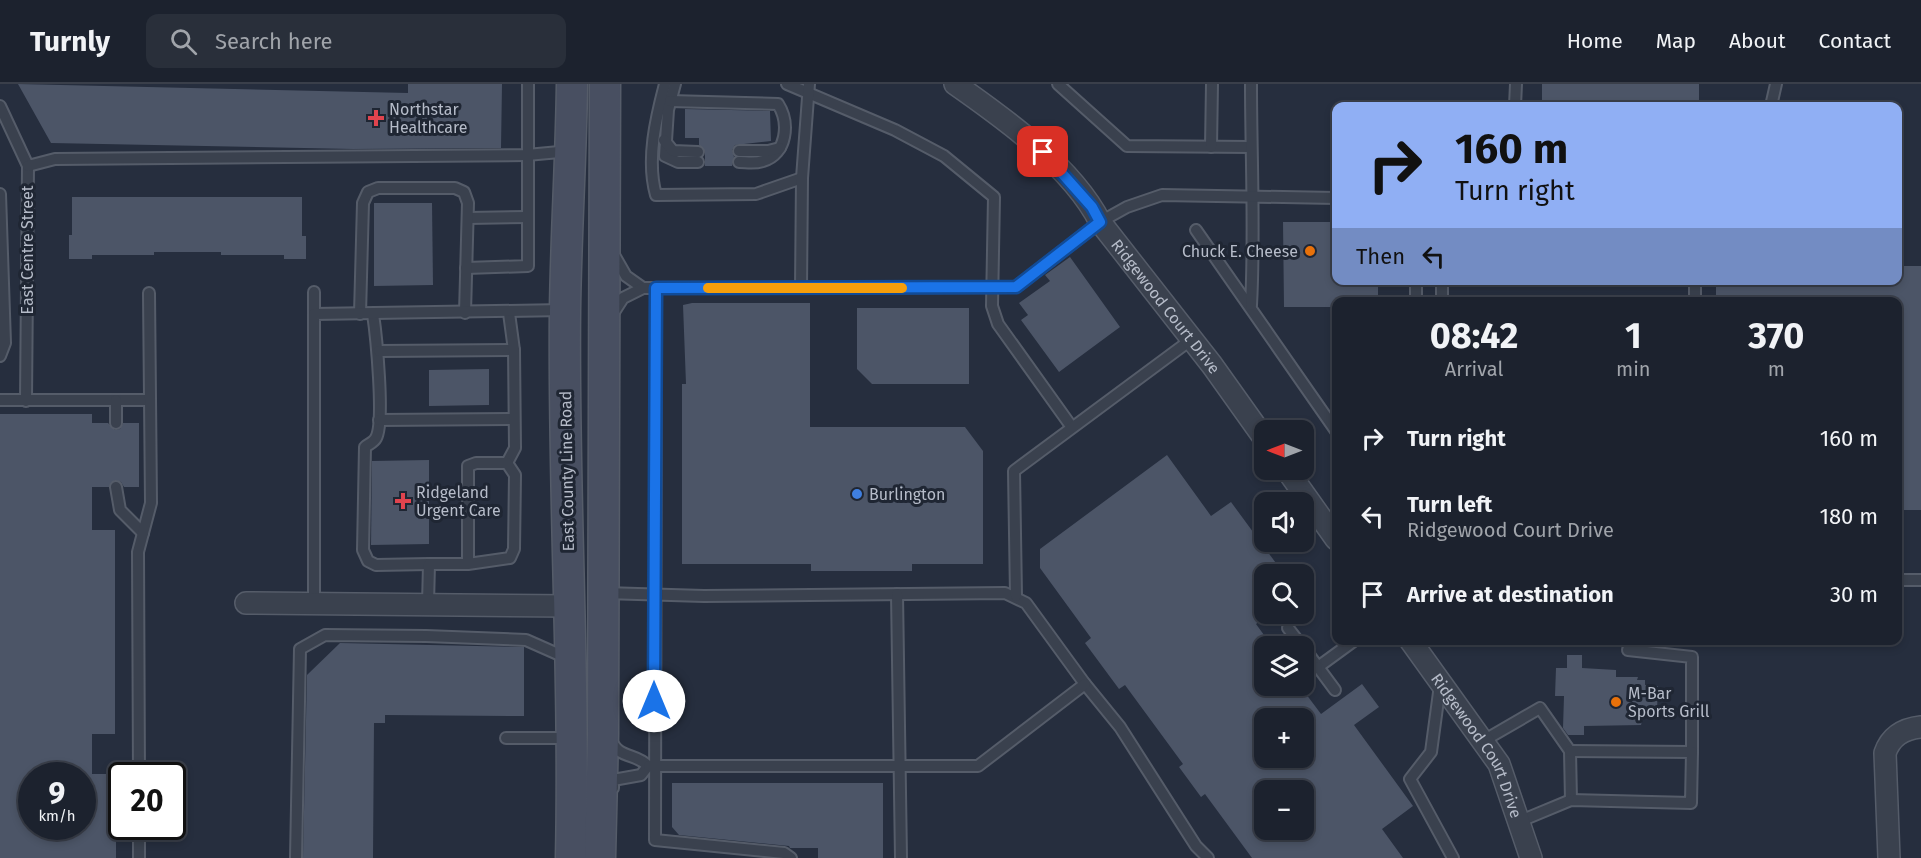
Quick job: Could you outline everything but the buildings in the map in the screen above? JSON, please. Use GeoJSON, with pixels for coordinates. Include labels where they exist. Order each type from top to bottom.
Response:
{"type":"FeatureCollection","features":[{"type":"Feature","properties":{"kind":"main road","name":"East County Line Road"},"geometry":{"type":"LineString","coordinates":[[571,858],[573,738],[568,606],[565,310],[572,150],[572,84]]}},
{"type":"Feature","properties":{"kind":"main road","name":"East County Line Road"},"geometry":{"type":"LineString","coordinates":[[601,850],[605,84]]}},
{"type":"Feature","properties":{"kind":"street","name":"Ridgewood Court Drive"},"geometry":{"type":"LineString","coordinates":[[963,86],[1043,152],[1092,207],[1100,222],[1192,339],[1254,424]]}},
{"type":"Feature","properties":{"kind":"street"},"geometry":{"type":"LineString","coordinates":[[1294,480],[1332,533]]}},
{"type":"Feature","properties":{"kind":"street"},"geometry":{"type":"LineString","coordinates":[[246,603],[568,606]]}},
{"type":"Feature","properties":{"kind":"street","name":"Ridgewood Court Drive"},"geometry":{"type":"LineString","coordinates":[[1414,645],[1499,764],[1527,856]]}},
{"type":"Feature","properties":{"kind":"street"},"geometry":{"type":"LineString","coordinates":[[1889,858],[1885,753],[1889,742],[1902,731],[1921,727]]}},
{"type":"Feature","properties":{"kind":"lane"},"geometry":{"type":"LineString","coordinates":[[466,268],[528,266],[528,84]]}},
{"type":"Feature","properties":{"kind":"lane"},"geometry":{"type":"LineString","coordinates":[[665,84],[656,117],[651,179],[656,195],[756,194],[802,178]]}},
{"type":"Feature","properties":{"kind":"lane"},"geometry":{"type":"LineString","coordinates":[[675,84],[664,139],[673,151],[699,157]]}},
{"type":"Feature","properties":{"kind":"lane"},"geometry":{"type":"LineString","coordinates":[[788,84],[807,88],[944,156],[994,196],[992,306],[998,324],[1071,426]]}},
{"type":"Feature","properties":{"kind":"lane"},"geometry":{"type":"LineString","coordinates":[[1058,84],[1127,146],[1251,147]]}},
{"type":"Feature","properties":{"kind":"lane"},"geometry":{"type":"LineString","coordinates":[[1211,147],[1212,84]]}},
{"type":"Feature","properties":{"kind":"lane"},"geometry":{"type":"LineString","coordinates":[[1251,84],[1251,197],[1254,245],[1251,305]]}},
{"type":"Feature","properties":{"kind":"lane"},"geometry":{"type":"LineString","coordinates":[[1515,102],[1516,84]]}},
{"type":"Feature","properties":{"kind":"lane"},"geometry":{"type":"LineString","coordinates":[[1772,102],[1776,84]]}},
{"type":"Feature","properties":{"kind":"lane"},"geometry":{"type":"LineString","coordinates":[[801,288],[802,178],[807,88]]}},
{"type":"Feature","properties":{"kind":"lane"},"geometry":{"type":"LineString","coordinates":[[670,100],[778,104],[786,125],[781,147],[739,157]]}},
{"type":"Feature","properties":{"kind":"lane","name":"East Centre Street"},"geometry":{"type":"LineString","coordinates":[[0,106],[28,166],[26,400]]}},
{"type":"Feature","properties":{"kind":"lane"},"geometry":{"type":"LineString","coordinates":[[28,166],[55,159],[527,155],[572,150]]}},
{"type":"Feature","properties":{"kind":"lane"},"geometry":{"type":"LineString","coordinates":[[360,314],[363,203],[368,192],[378,188],[455,188],[464,192],[468,203],[465,313]]}},
{"type":"Feature","properties":{"kind":"lane"},"geometry":{"type":"LineString","coordinates":[[0,194],[5,343],[0,356]]}},
{"type":"Feature","properties":{"kind":"lane"},"geometry":{"type":"LineString","coordinates":[[603,351],[610,319],[617,305],[623,298],[642,288],[1016,287],[1100,222],[1127,207],[1162,195],[1332,198]]}},
{"type":"Feature","properties":{"kind":"lane"},"geometry":{"type":"LineString","coordinates":[[468,218],[528,217]]}},
{"type":"Feature","properties":{"kind":"lane"},"geometry":{"type":"LineString","coordinates":[[604,225],[617,263],[626,276],[642,288]]}},
{"type":"Feature","properties":{"kind":"lane"},"geometry":{"type":"LineString","coordinates":[[1196,230],[1251,305],[1332,425]]}},
{"type":"Feature","properties":{"kind":"lane"},"geometry":{"type":"LineString","coordinates":[[656,288],[651,766],[655,840],[784,853],[791,858]]}},
{"type":"Feature","properties":{"kind":"lane"},"geometry":{"type":"LineString","coordinates":[[314,292],[314,603]]}},
{"type":"Feature","properties":{"kind":"lane"},"geometry":{"type":"LineString","coordinates":[[139,762],[138,552],[151,503],[149,293]]}},
{"type":"Feature","properties":{"kind":"lane"},"geometry":{"type":"LineString","coordinates":[[314,314],[509,313],[565,310]]}},
{"type":"Feature","properties":{"kind":"lane"},"geometry":{"type":"LineString","coordinates":[[507,463],[515,448],[514,350],[509,313]]}},
{"type":"Feature","properties":{"kind":"lane"},"geometry":{"type":"LineString","coordinates":[[373,314],[379,351],[379,420],[376,437],[365,447],[363,550],[368,561],[376,565],[468,564],[510,558],[514,549],[515,475],[507,463]]}},
{"type":"Feature","properties":{"kind":"lane"},"geometry":{"type":"LineString","coordinates":[[1016,596],[1014,471],[1071,426],[1192,339]]}},
{"type":"Feature","properties":{"kind":"lane"},"geometry":{"type":"LineString","coordinates":[[379,351],[514,350]]}},
{"type":"Feature","properties":{"kind":"lane"},"geometry":{"type":"LineString","coordinates":[[0,400],[150,400]]}},
{"type":"Feature","properties":{"kind":"lane"},"geometry":{"type":"LineString","coordinates":[[116,400],[116,423]]}},
{"type":"Feature","properties":{"kind":"lane"},"geometry":{"type":"LineString","coordinates":[[379,420],[514,419]]}},
{"type":"Feature","properties":{"kind":"lane"},"geometry":{"type":"LineString","coordinates":[[468,564],[468,466],[476,463],[507,463]]}},
{"type":"Feature","properties":{"kind":"lane"},"geometry":{"type":"LineString","coordinates":[[116,487],[120,510],[143,533]]}},
{"type":"Feature","properties":{"kind":"lane"},"geometry":{"type":"LineString","coordinates":[[428,604],[429,564]]}},
{"type":"Feature","properties":{"kind":"lane"},"geometry":{"type":"LineString","coordinates":[[1902,580],[1921,580]]}},
{"type":"Feature","properties":{"kind":"lane"},"geometry":{"type":"LineString","coordinates":[[603,592],[654,592],[704,596],[1005,593],[1016,596],[1026,603],[1085,684],[1120,727],[1196,846],[1209,858]]}},
{"type":"Feature","properties":{"kind":"lane"},"geometry":{"type":"LineString","coordinates":[[897,594],[901,858]]}},
{"type":"Feature","properties":{"kind":"lane"},"geometry":{"type":"LineString","coordinates":[[1288,628],[1294,636]]}},
{"type":"Feature","properties":{"kind":"lane"},"geometry":{"type":"LineString","coordinates":[[296,858],[300,649],[325,635],[437,636],[526,640],[569,659]]}},
{"type":"Feature","properties":{"kind":"lane"},"geometry":{"type":"LineString","coordinates":[[1318,667],[1348,645]]}},
{"type":"Feature","properties":{"kind":"lane"},"geometry":{"type":"LineString","coordinates":[[1518,822],[1570,800],[1692,803],[1692,657],[1628,650]]}},
{"type":"Feature","properties":{"kind":"lane"},"geometry":{"type":"LineString","coordinates":[[1314,662],[1335,690]]}},
{"type":"Feature","properties":{"kind":"lane"},"geometry":{"type":"LineString","coordinates":[[1440,681],[1431,752],[1410,779],[1453,858]]}},
{"type":"Feature","properties":{"kind":"lane"},"geometry":{"type":"LineString","coordinates":[[603,714],[613,745],[622,754],[642,759],[651,766],[978,766],[1085,684]]}},
{"type":"Feature","properties":{"kind":"lane"},"geometry":{"type":"LineString","coordinates":[[1483,741],[1540,708],[1570,751],[1570,800]]}},
{"type":"Feature","properties":{"kind":"lane"},"geometry":{"type":"LineString","coordinates":[[506,738],[573,738]]}},
{"type":"Feature","properties":{"kind":"lane"},"geometry":{"type":"LineString","coordinates":[[1570,751],[1692,752]]}},
{"type":"Feature","properties":{"kind":"lane"},"geometry":{"type":"LineString","coordinates":[[601,850],[612,818],[613,780],[641,775],[651,766]]}},
{"type":"Feature","properties":{"kind":"lane"},"geometry":{"type":"LineString","coordinates":[[139,840],[139,858]]}},
{"type":"Feature","properties":{"kind":"slow traffic"},"geometry":{"type":"LineString","coordinates":[[708,288],[902,288]]}},
{"type":"Feature","properties":{"kind":"place","name":"Northstar Healthcare"},"geometry":{"type":"Point","coordinates":[376,118]}},
{"type":"Feature","properties":{"kind":"place","name":"Chuck E. Cheese"},"geometry":{"type":"Point","coordinates":[1310,251]}},
{"type":"Feature","properties":{"kind":"place","name":"Burlington"},"geometry":{"type":"Point","coordinates":[857,494]}},
{"type":"Feature","properties":{"kind":"place","name":"Ridgeland Urgent Care"},"geometry":{"type":"Point","coordinates":[403,501]}},
{"type":"Feature","properties":{"kind":"place","name":"M-Bar Sports Grill"},"geometry":{"type":"Point","coordinates":[1616,702]}},
{"type":"Feature","properties":{"kind":"route"},"geometry":{"type":"LineString","coordinates":[[654,701],[656,288],[1016,287],[1100,222],[1092,207],[1043,152]]}}]}
